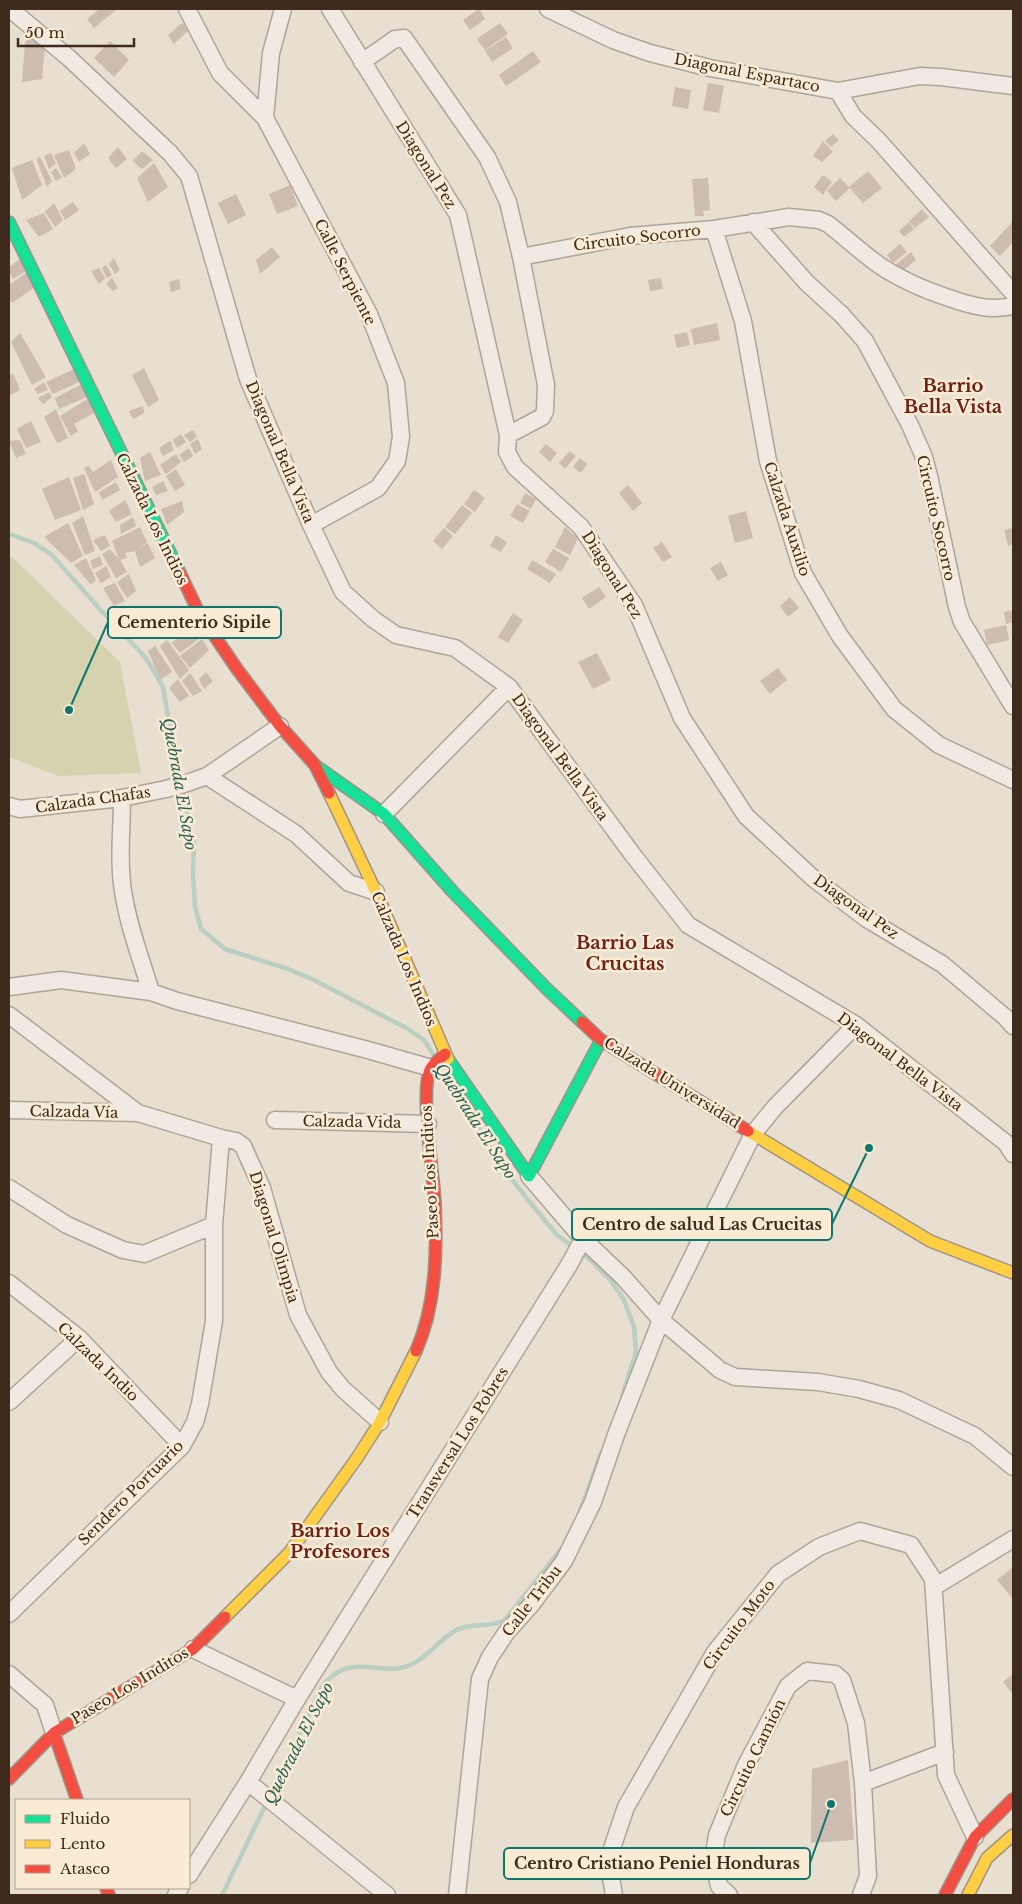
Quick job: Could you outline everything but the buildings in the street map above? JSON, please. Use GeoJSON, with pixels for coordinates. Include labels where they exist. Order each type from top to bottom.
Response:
{"type":"FeatureCollection","features":[{"type":"Feature","properties":{"kind":"street","name":"Diagonal Bella Vista"},"geometry":{"type":"LineString","coordinates":[[10,9],[76,64],[170,153],[189,176],[248,379],[343,592],[373,619],[396,635],[455,648],[508,687],[632,856],[688,925],[856,1025],[1011,1144]]}},
{"type":"Feature","properties":{"kind":"street","name":"Calle Serpiente"},"geometry":{"type":"LineString","coordinates":[[187,9],[220,73],[265,118],[369,314],[396,383],[401,437],[397,461],[378,488],[312,524]]}},
{"type":"Feature","properties":{"kind":"street"},"geometry":{"type":"LineString","coordinates":[[265,118],[271,54],[283,9]]}},
{"type":"Feature","properties":{"kind":"street","name":"Diagonal Pez"},"geometry":{"type":"LineString","coordinates":[[330,9],[458,215],[508,435],[507,452],[515,467],[581,527],[634,605],[682,718],[746,816],[814,879],[867,918],[942,964],[1005,1017],[1013,1026]]}},
{"type":"Feature","properties":{"kind":"street","name":"Diagonal Espartaco"},"geometry":{"type":"LineString","coordinates":[[548,9],[613,40],[661,56],[710,68],[838,91],[853,116],[882,145],[1013,293]]}},
{"type":"Feature","properties":{"kind":"street"},"geometry":{"type":"LineString","coordinates":[[362,62],[395,39],[404,38],[487,157],[508,202],[521,256],[546,385],[545,411],[542,417],[508,435]]}},
{"type":"Feature","properties":{"kind":"street"},"geometry":{"type":"LineString","coordinates":[[838,91],[915,76],[941,77],[1013,86]]}},
{"type":"Feature","properties":{"kind":"street","name":"Circuito Socorro"},"geometry":{"type":"LineString","coordinates":[[521,256],[630,236],[714,228],[789,217],[818,220],[828,224],[880,266],[907,282],[972,306],[1000,308],[1013,306]]}},
{"type":"Feature","properties":{"kind":"street","name":"Calzada Los Indios"},"geometry":{"type":"LineString","coordinates":[[9,222],[199,613],[237,669],[280,726],[315,765],[376,892],[444,1054],[529,1176],[581,1243],[623,1277],[661,1320],[720,1370],[735,1377],[818,1382],[859,1389],[899,1400],[975,1436],[1013,1467]]}},
{"type":"Feature","properties":{"kind":"street","name":"Circuito Socorro"},"geometry":{"type":"LineString","coordinates":[[753,222],[808,283],[842,315],[865,341],[910,425],[924,457],[957,607],[962,622],[1013,706]]}},
{"type":"Feature","properties":{"kind":"street","name":"Calzada Auxilio"},"geometry":{"type":"LineString","coordinates":[[714,228],[743,321],[768,461],[803,573],[840,636],[894,709],[939,745],[1013,780]]}},
{"type":"Feature","properties":{"kind":"street"},"geometry":{"type":"LineString","coordinates":[[384,814],[508,687]]}},
{"type":"Feature","properties":{"kind":"street","name":"Calzada Chafas"},"geometry":{"type":"LineString","coordinates":[[9,806],[20,809],[122,798],[184,784],[208,776],[280,726]]}},
{"type":"Feature","properties":{"kind":"street","name":"Calzada Universidad"},"geometry":{"type":"LineString","coordinates":[[315,765],[384,814],[480,920],[547,989],[601,1040],[930,1241],[1013,1273]]}},
{"type":"Feature","properties":{"kind":"street"},"geometry":{"type":"LineString","coordinates":[[208,776],[296,834],[349,883],[376,892]]}},
{"type":"Feature","properties":{"kind":"street"},"geometry":{"type":"LineString","coordinates":[[122,798],[122,890],[151,992]]}},
{"type":"Feature","properties":{"kind":"street"},"geometry":{"type":"LineString","coordinates":[[9,987],[61,980],[151,992],[177,1001],[431,1068],[444,1054]]}},
{"type":"Feature","properties":{"kind":"street","name":"Diagonal Olimpia"},"geometry":{"type":"LineString","coordinates":[[9,1015],[138,1113],[236,1142],[243,1146],[262,1188],[298,1315],[329,1372],[343,1389],[380,1422]]}},
{"type":"Feature","properties":{"kind":"street","name":"Calle Tribu"},"geometry":{"type":"LineString","coordinates":[[456,1895],[480,1679],[490,1657],[564,1561],[593,1502],[616,1432],[661,1320],[753,1134],[775,1107],[856,1025]]}},
{"type":"Feature","properties":{"kind":"street"},"geometry":{"type":"LineString","coordinates":[[529,1176],[601,1040]]}},
{"type":"Feature","properties":{"kind":"street","name":"Paseo Los Inditos"},"geometry":{"type":"LineString","coordinates":[[9,1779],[54,1733],[193,1649],[289,1553],[357,1458],[380,1422],[418,1348],[428,1315],[434,1282],[435,1204],[426,1094],[431,1068]]}},
{"type":"Feature","properties":{"kind":"street","name":"Calzada Vía"},"geometry":{"type":"LineString","coordinates":[[9,1110],[138,1113]]}},
{"type":"Feature","properties":{"kind":"street","name":"Calzada Vida"},"geometry":{"type":"LineString","coordinates":[[275,1120],[428,1124]]}},
{"type":"Feature","properties":{"kind":"street","name":"Sendero Portuario"},"geometry":{"type":"LineString","coordinates":[[9,1614],[182,1446],[194,1422],[200,1404],[214,1321],[214,1226],[220,1138]]}},
{"type":"Feature","properties":{"kind":"street"},"geometry":{"type":"LineString","coordinates":[[9,1188],[67,1225],[122,1250],[144,1254],[214,1226]]}},
{"type":"Feature","properties":{"kind":"street","name":"Transversal Los Pobres"},"geometry":{"type":"LineString","coordinates":[[190,1873],[581,1243]]}},
{"type":"Feature","properties":{"kind":"street","name":"Calzada Indio"},"geometry":{"type":"LineString","coordinates":[[9,1283],[79,1338],[182,1446]]}},
{"type":"Feature","properties":{"kind":"street"},"geometry":{"type":"LineString","coordinates":[[9,1402],[79,1338]]}},
{"type":"Feature","properties":{"kind":"street","name":"Circuito Moto"},"geometry":{"type":"LineString","coordinates":[[614,1895],[608,1860],[626,1807],[715,1652],[778,1574],[819,1547],[860,1532],[911,1544],[933,1579],[946,1775],[975,1837]]}},
{"type":"Feature","properties":{"kind":"street"},"geometry":{"type":"LineString","coordinates":[[934,1587],[1013,1539]]}},
{"type":"Feature","properties":{"kind":"street"},"geometry":{"type":"LineString","coordinates":[[193,1649],[297,1699]]}},
{"type":"Feature","properties":{"kind":"street","name":"Circuito Camión"},"geometry":{"type":"LineString","coordinates":[[729,1895],[719,1886],[713,1859],[717,1835],[746,1765],[788,1686],[807,1672],[834,1674],[842,1680],[856,1723],[863,1783],[868,1876],[861,1895]]}},
{"type":"Feature","properties":{"kind":"street"},"geometry":{"type":"LineString","coordinates":[[9,1674],[45,1705],[77,1799]]}},
{"type":"Feature","properties":{"kind":"street"},"geometry":{"type":"LineString","coordinates":[[863,1783],[945,1752]]}},
{"type":"Feature","properties":{"kind":"street"},"geometry":{"type":"LineString","coordinates":[[248,1782],[387,1895]]}},
{"type":"Feature","properties":{"kind":"street"},"geometry":{"type":"LineString","coordinates":[[946,1895],[975,1837],[1013,1799]]}},
{"type":"Feature","properties":{"kind":"street"},"geometry":{"type":"LineString","coordinates":[[968,1895],[987,1858],[1013,1835]]}},
{"type":"Feature","properties":{"kind":"shaded area"},"geometry":{"type":"Polygon","coordinates":[[[9,554],[120,662],[141,773],[58,776],[9,757],[9,554]]]}},
{"type":"Feature","properties":{"kind":"waterway","name":"Quebrada El Sapo"},"geometry":{"type":"LineString","coordinates":[[9,534],[34,543],[51,554],[146,658],[163,687],[179,782]]}},
{"type":"Feature","properties":{"kind":"waterway","name":"Quebrada El Sapo"},"geometry":{"type":"LineString","coordinates":[[181,789],[194,842],[193,875],[195,906],[201,929],[225,949],[288,969],[314,980],[408,1029],[424,1040],[433,1054]]}},
{"type":"Feature","properties":{"kind":"waterway","name":"Quebrada El Sapo"},"geometry":{"type":"LineString","coordinates":[[460,1096],[499,1163],[529,1201],[557,1235],[591,1260],[612,1282],[624,1300],[634,1327],[636,1352],[622,1397]]}},
{"type":"Feature","properties":{"kind":"waterway","name":"Quebrada El Sapo"},"geometry":{"type":"LineString","coordinates":[[579,1514],[601,1453]]}},
{"type":"Feature","properties":{"kind":"waterway","name":"Quebrada El Sapo"},"geometry":{"type":"LineString","coordinates":[[270,1795],[327,1680],[339,1671],[348,1668],[391,1669],[408,1666],[422,1658],[446,1637],[459,1629],[504,1621],[562,1548]]}},
{"type":"Feature","properties":{"kind":"waterway","name":"Quebrada El Sapo"},"geometry":{"type":"LineString","coordinates":[[222,1895],[267,1802]]}},
{"type":"Feature","properties":{"kind":"traffic: fast"},"geometry":{"type":"LineString","coordinates":[[9,222],[180,573]]}},
{"type":"Feature","properties":{"kind":"traffic: fast"},"geometry":{"type":"LineString","coordinates":[[316,766],[384,814],[453,892],[547,989],[582,1022]]}},
{"type":"Feature","properties":{"kind":"traffic: fast"},"geometry":{"type":"LineString","coordinates":[[448,1059],[529,1176],[601,1040]]}},
{"type":"Feature","properties":{"kind":"traffic: slow"},"geometry":{"type":"LineString","coordinates":[[329,793],[376,892],[448,1059]]}},
{"type":"Feature","properties":{"kind":"traffic: slow"},"geometry":{"type":"LineString","coordinates":[[748,1131],[930,1241],[1013,1273]]}},
{"type":"Feature","properties":{"kind":"traffic: slow"},"geometry":{"type":"LineString","coordinates":[[225,1617],[289,1553],[357,1458],[380,1422],[416,1351]]}},
{"type":"Feature","properties":{"kind":"traffic: slow"},"geometry":{"type":"LineString","coordinates":[[968,1895],[987,1858],[1013,1835]]}},
{"type":"Feature","properties":{"kind":"traffic: jam"},"geometry":{"type":"LineString","coordinates":[[180,573],[199,613],[237,669],[280,726],[315,765],[329,793]]}},
{"type":"Feature","properties":{"kind":"traffic: jam"},"geometry":{"type":"LineString","coordinates":[[582,1022],[601,1040],[748,1131]]}},
{"type":"Feature","properties":{"kind":"traffic: jam"},"geometry":{"type":"LineString","coordinates":[[416,1351],[428,1316],[434,1279],[436,1241],[435,1204],[426,1094],[431,1068],[445,1054]]}},
{"type":"Feature","properties":{"kind":"traffic: jam"},"geometry":{"type":"LineString","coordinates":[[9,1779],[54,1733],[193,1649],[225,1617]]}},
{"type":"Feature","properties":{"kind":"traffic: jam"},"geometry":{"type":"LineString","coordinates":[[54,1733],[77,1799]]}},
{"type":"Feature","properties":{"kind":"traffic: jam"},"geometry":{"type":"LineString","coordinates":[[945,1895],[975,1837],[1013,1799]]}},
{"type":"Feature","properties":{"kind":"traffic: jam"},"geometry":{"type":"LineString","coordinates":[[106,1889],[109,1895]]}},
{"type":"Feature","properties":{"kind":"place","name":"Cementerio Sipile"},"geometry":{"type":"Point","coordinates":[69,710]}},
{"type":"Feature","properties":{"kind":"place","name":"Centro de salud Las Crucitas"},"geometry":{"type":"Point","coordinates":[869,1148]}},
{"type":"Feature","properties":{"kind":"place","name":"Centro Cristiano Peniel Honduras"},"geometry":{"type":"Point","coordinates":[831,1804]}},
{"type":"Feature","properties":{"kind":"district","name":"Barrio Bella Vista"},"geometry":{"type":"Point","coordinates":[953,396]}},
{"type":"Feature","properties":{"kind":"district","name":"Barrio Las Crucitas"},"geometry":{"type":"Point","coordinates":[625,953]}},
{"type":"Feature","properties":{"kind":"district","name":"Barrio Los Profesores"},"geometry":{"type":"Point","coordinates":[340,1541]}}]}
